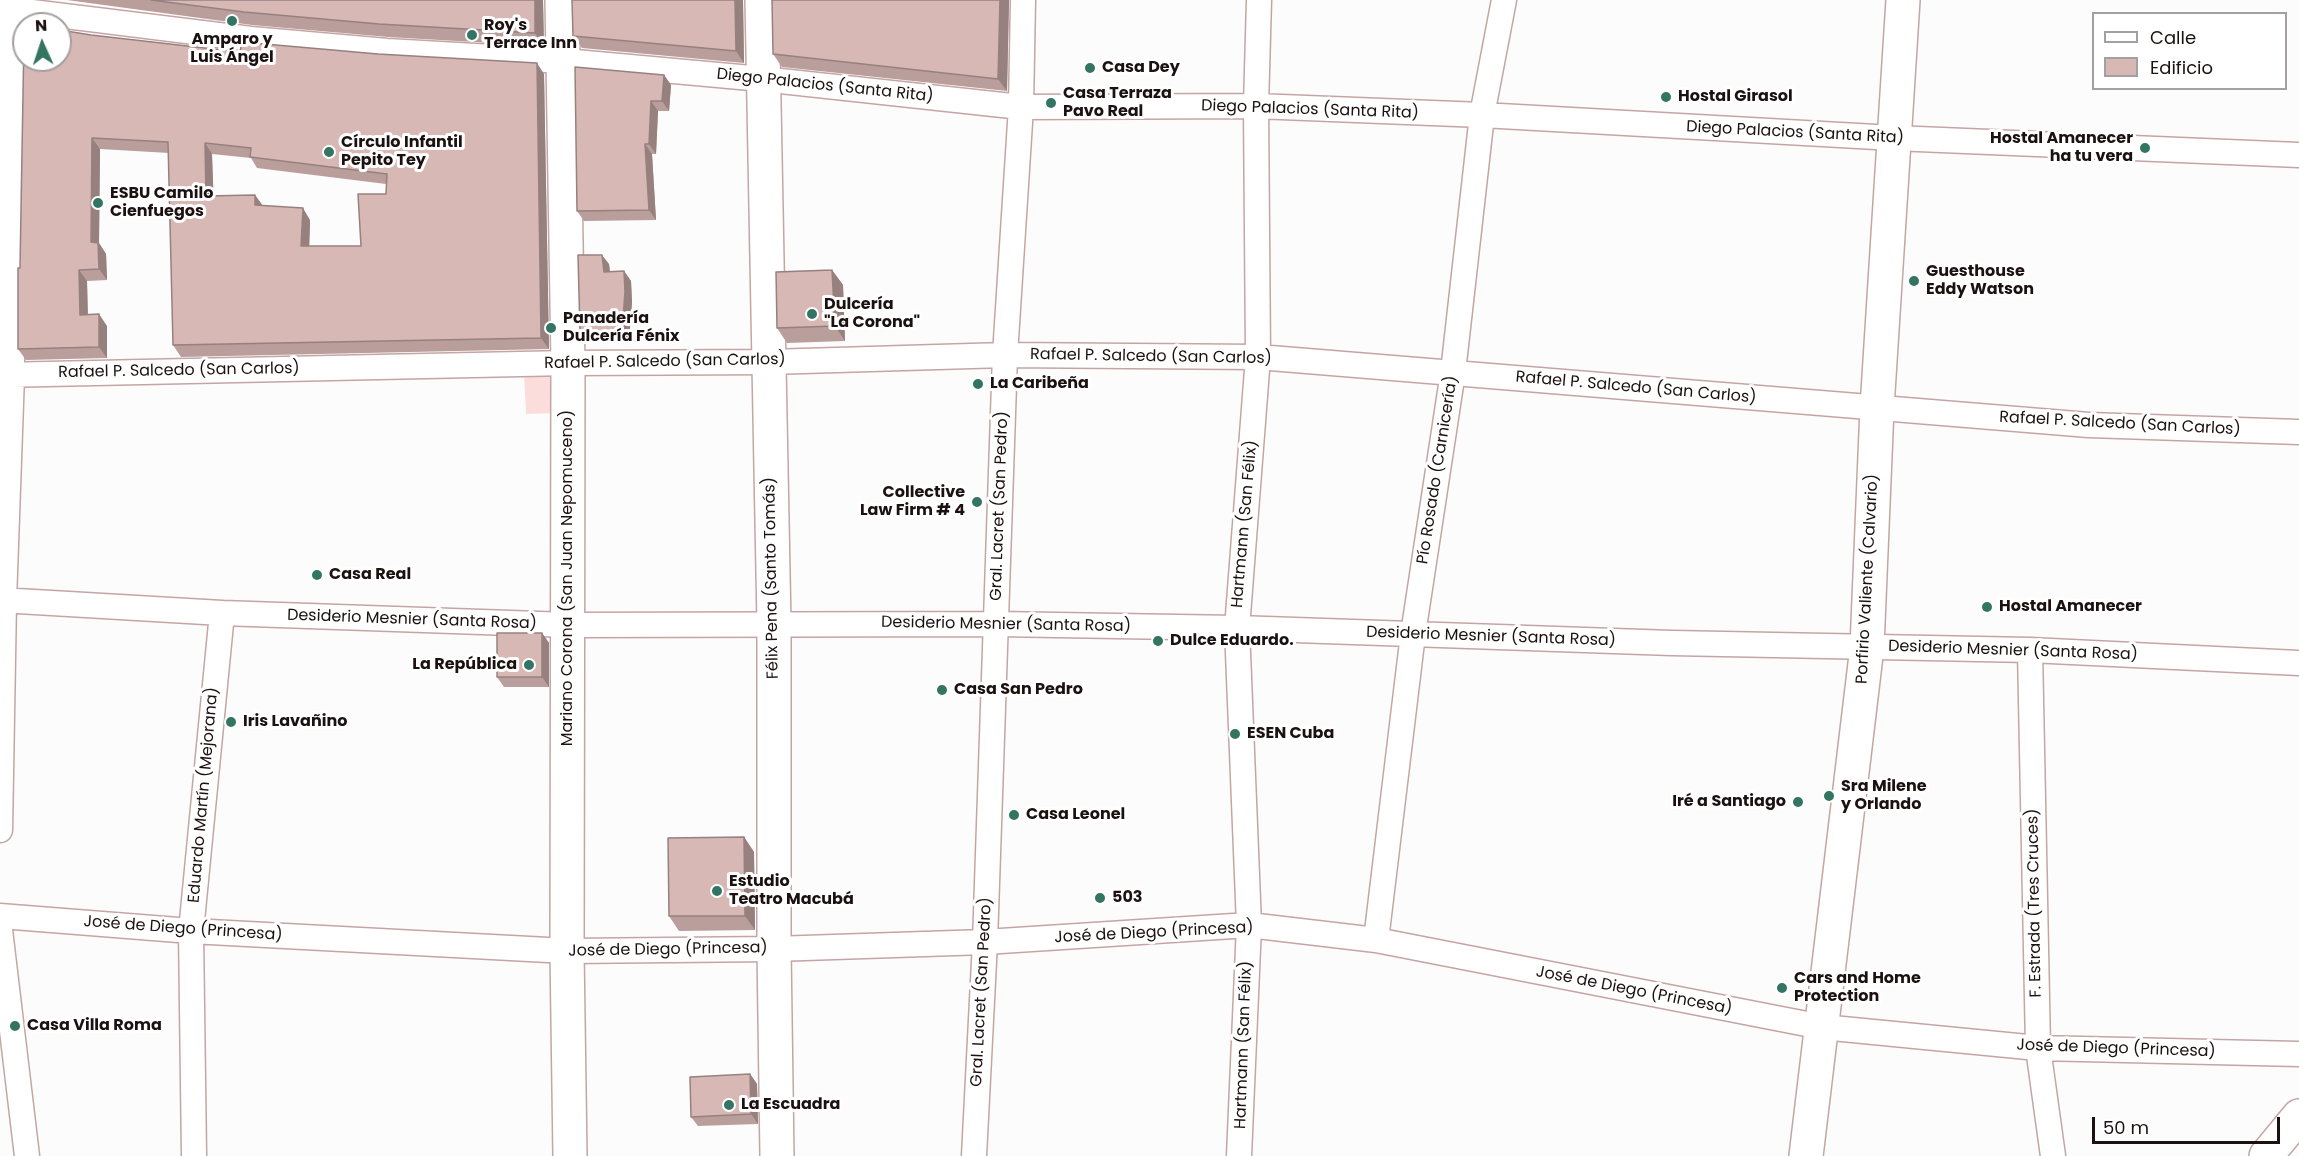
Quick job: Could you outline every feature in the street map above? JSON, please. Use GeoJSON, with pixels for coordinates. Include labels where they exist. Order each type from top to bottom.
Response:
{"type":"FeatureCollection","features":[{"type":"Feature","properties":{"kind":"street","name":"Mariano Corona (San Juan Nepomuceno)"},"geometry":{"type":"LineString","coordinates":[[562,0],[568,363],[567,951],[570,1156]]}},
{"type":"Feature","properties":{"kind":"street","name":"Félix Pena (Santo Tomás)"},"geometry":{"type":"LineString","coordinates":[[762,0],[774,624],[774,949],[777,1156]]}},
{"type":"Feature","properties":{"kind":"street","name":"Gral. Lacret (San Pedro)"},"geometry":{"type":"LineString","coordinates":[[974,1156],[985,942],[1005,355],[1021,107],[1023,0]]}},
{"type":"Feature","properties":{"kind":"street","name":"Hartmann (San Félix)"},"geometry":{"type":"LineString","coordinates":[[1239,1156],[1249,925],[1236,628],[1258,357],[1256,106],[1259,0]]}},
{"type":"Feature","properties":{"kind":"street","name":"Pío Rosado (Carnicería)"},"geometry":{"type":"LineString","coordinates":[[1376,940],[1413,634],[1453,372],[1482,115],[1504,0]]}},
{"type":"Feature","properties":{"kind":"street","name":"Porfirio Valiente (Calvario)"},"geometry":{"type":"LineString","coordinates":[[1806,1156],[1867,647],[1877,408],[1903,0]]}},
{"type":"Feature","properties":{"kind":"street","name":"Diego Palacios (Santa Rita)"},"geometry":{"type":"LineString","coordinates":[[5,20],[387,51],[564,61],[762,79],[1021,107],[1256,106],[1482,115],[1894,138],[2299,155]]}},
{"type":"Feature","properties":{"kind":"street"},"geometry":{"type":"LineString","coordinates":[[0,830],[6,375],[5,20]]}},
{"type":"Feature","properties":{"kind":"street","name":"Rafael P. Salcedo (San Carlos)"},"geometry":{"type":"LineString","coordinates":[[6,375],[568,363],[769,362],[1005,355],[1258,357],[2089,425],[2299,432]]}},
{"type":"Feature","properties":{"kind":"street","name":"Desiderio Mesnier (Santa Rosa)"},"geometry":{"type":"LineString","coordinates":[[2,600],[222,613],[568,625],[996,624],[1236,628],[2031,650],[2299,663]]}},
{"type":"Feature","properties":{"kind":"street","name":"Eduardo Martín (Mejorana)"},"geometry":{"type":"LineString","coordinates":[[194,1156],[192,931],[222,613]]}},
{"type":"Feature","properties":{"kind":"street","name":"F. Estrada (Tres Cruces)"},"geometry":{"type":"LineString","coordinates":[[2031,650],[2038,1047],[2053,1156]]}},
{"type":"Feature","properties":{"kind":"street","name":"José de Diego (Princesa)"},"geometry":{"type":"LineString","coordinates":[[0,916],[192,931],[567,951],[774,949],[985,942],[1249,925],[1376,940],[1822,1027],[2038,1047],[2299,1054]]}},
{"type":"Feature","properties":{"kind":"street"},"geometry":{"type":"LineString","coordinates":[[0,930],[27,1156]]}},
{"type":"Feature","properties":{"kind":"street"},"geometry":{"type":"LineString","coordinates":[[2266,1156],[2299,1116]]}},
{"type":"Feature","properties":{"kind":"shaded area"},"geometry":{"type":"Polygon","coordinates":[[[557,371],[558,413],[526,414],[524,372],[557,371]]]}},
{"type":"Feature","properties":{"kind":"building"},"geometry":{"type":"Polygon","coordinates":[[[151,0],[535,0],[535,33],[379,24],[244,12],[151,0]]]}},
{"type":"Feature","properties":{"kind":"building"},"geometry":{"type":"Polygon","coordinates":[[[572,0],[735,0],[736,51],[573,36],[572,0]]]}},
{"type":"Feature","properties":{"kind":"building"},"geometry":{"type":"Polygon","coordinates":[[[772,0],[1000,0],[998,79],[773,54],[772,0]]]}},
{"type":"Feature","properties":{"kind":"building"},"geometry":{"type":"Polygon","coordinates":[[[72,32],[240,52],[242,42],[378,54],[537,63],[541,338],[173,345],[168,142],[92,138],[91,242],[98,243],[99,269],[79,270],[80,315],[99,314],[99,347],[18,349],[18,268],[20,268],[23,72],[72,72],[72,32]],[[205,143],[206,196],[255,195],[255,205],[303,208],[301,246],[361,246],[358,194],[386,194],[387,174],[250,157],[251,148],[205,143]]]}},
{"type":"Feature","properties":{"kind":"building"},"geometry":{"type":"Polygon","coordinates":[[[575,67],[664,75],[662,101],[651,101],[649,144],[645,144],[649,210],[577,211],[575,67]]]}},
{"type":"Feature","properties":{"kind":"building"},"geometry":{"type":"Polygon","coordinates":[[[578,255],[602,255],[604,272],[624,271],[622,332],[580,333],[578,255]]]}},
{"type":"Feature","properties":{"kind":"building","name":"Dulcería \"La Corona\""},"geometry":{"type":"Polygon","coordinates":[[[832,270],[835,326],[777,328],[776,272],[832,270]]]}},
{"type":"Feature","properties":{"kind":"building"},"geometry":{"type":"Polygon","coordinates":[[[497,633],[542,633],[542,677],[497,677],[497,633]]]}},
{"type":"Feature","properties":{"kind":"building","name":"Estudio Teatro Macubá"},"geometry":{"type":"Polygon","coordinates":[[[744,837],[745,916],[669,916],[668,838],[744,837]]]}},
{"type":"Feature","properties":{"kind":"building","name":"La Escuadra"},"geometry":{"type":"Polygon","coordinates":[[[750,1074],[751,1114],[691,1117],[690,1077],[750,1074]]]}},
{"type":"Feature","properties":{"kind":"place","name":"Amparo y Luis Ángel"},"geometry":{"type":"Point","coordinates":[232,21]}},
{"type":"Feature","properties":{"kind":"place","name":"Roy's Terrace Inn"},"geometry":{"type":"Point","coordinates":[472,35]}},
{"type":"Feature","properties":{"kind":"place","name":"Casa Dey"},"geometry":{"type":"Point","coordinates":[1090,68]}},
{"type":"Feature","properties":{"kind":"place","name":"Hostal Girasol"},"geometry":{"type":"Point","coordinates":[1666,97]}},
{"type":"Feature","properties":{"kind":"place","name":"Casa Terraza Pavo Real"},"geometry":{"type":"Point","coordinates":[1051,103]}},
{"type":"Feature","properties":{"kind":"place","name":"Hostal Amanecer ha tu vera"},"geometry":{"type":"Point","coordinates":[2145,148]}},
{"type":"Feature","properties":{"kind":"place","name":"Círculo Infantil Pepito Tey"},"geometry":{"type":"Point","coordinates":[329,152]}},
{"type":"Feature","properties":{"kind":"place","name":"ESBU Camilo Cienfuegos"},"geometry":{"type":"Point","coordinates":[98,203]}},
{"type":"Feature","properties":{"kind":"place","name":"Guesthouse Eddy Watson"},"geometry":{"type":"Point","coordinates":[1914,281]}},
{"type":"Feature","properties":{"kind":"place","name":"Dulcería \"La Corona\""},"geometry":{"type":"Point","coordinates":[812,314]}},
{"type":"Feature","properties":{"kind":"place","name":"Panadería Dulcería Fénix"},"geometry":{"type":"Point","coordinates":[551,328]}},
{"type":"Feature","properties":{"kind":"place","name":"La Caribeña"},"geometry":{"type":"Point","coordinates":[978,384]}},
{"type":"Feature","properties":{"kind":"place","name":"Collective Law Firm # 4"},"geometry":{"type":"Point","coordinates":[977,502]}},
{"type":"Feature","properties":{"kind":"place","name":"Casa Real"},"geometry":{"type":"Point","coordinates":[317,575]}},
{"type":"Feature","properties":{"kind":"place","name":"Hostal Amanecer"},"geometry":{"type":"Point","coordinates":[1987,607]}},
{"type":"Feature","properties":{"kind":"place","name":"Dulce Eduardo."},"geometry":{"type":"Point","coordinates":[1158,641]}},
{"type":"Feature","properties":{"kind":"place","name":"La República"},"geometry":{"type":"Point","coordinates":[529,665]}},
{"type":"Feature","properties":{"kind":"place","name":"Casa San Pedro"},"geometry":{"type":"Point","coordinates":[942,690]}},
{"type":"Feature","properties":{"kind":"place","name":"Iris Lavañino"},"geometry":{"type":"Point","coordinates":[231,722]}},
{"type":"Feature","properties":{"kind":"place","name":"ESEN Cuba"},"geometry":{"type":"Point","coordinates":[1235,734]}},
{"type":"Feature","properties":{"kind":"place","name":"Sra Milene y Orlando"},"geometry":{"type":"Point","coordinates":[1829,796]}},
{"type":"Feature","properties":{"kind":"place","name":"Iré a Santiago"},"geometry":{"type":"Point","coordinates":[1798,802]}},
{"type":"Feature","properties":{"kind":"place","name":"Casa Leonel"},"geometry":{"type":"Point","coordinates":[1014,815]}},
{"type":"Feature","properties":{"kind":"place","name":"Estudio Teatro Macubá"},"geometry":{"type":"Point","coordinates":[717,891]}},
{"type":"Feature","properties":{"kind":"place","name":"503"},"geometry":{"type":"Point","coordinates":[1100,898]}},
{"type":"Feature","properties":{"kind":"place","name":"Cars and Home Protection"},"geometry":{"type":"Point","coordinates":[1782,988]}},
{"type":"Feature","properties":{"kind":"place","name":"Casa Villa Roma"},"geometry":{"type":"Point","coordinates":[15,1026]}},
{"type":"Feature","properties":{"kind":"place","name":"La Escuadra"},"geometry":{"type":"Point","coordinates":[729,1105]}}]}
